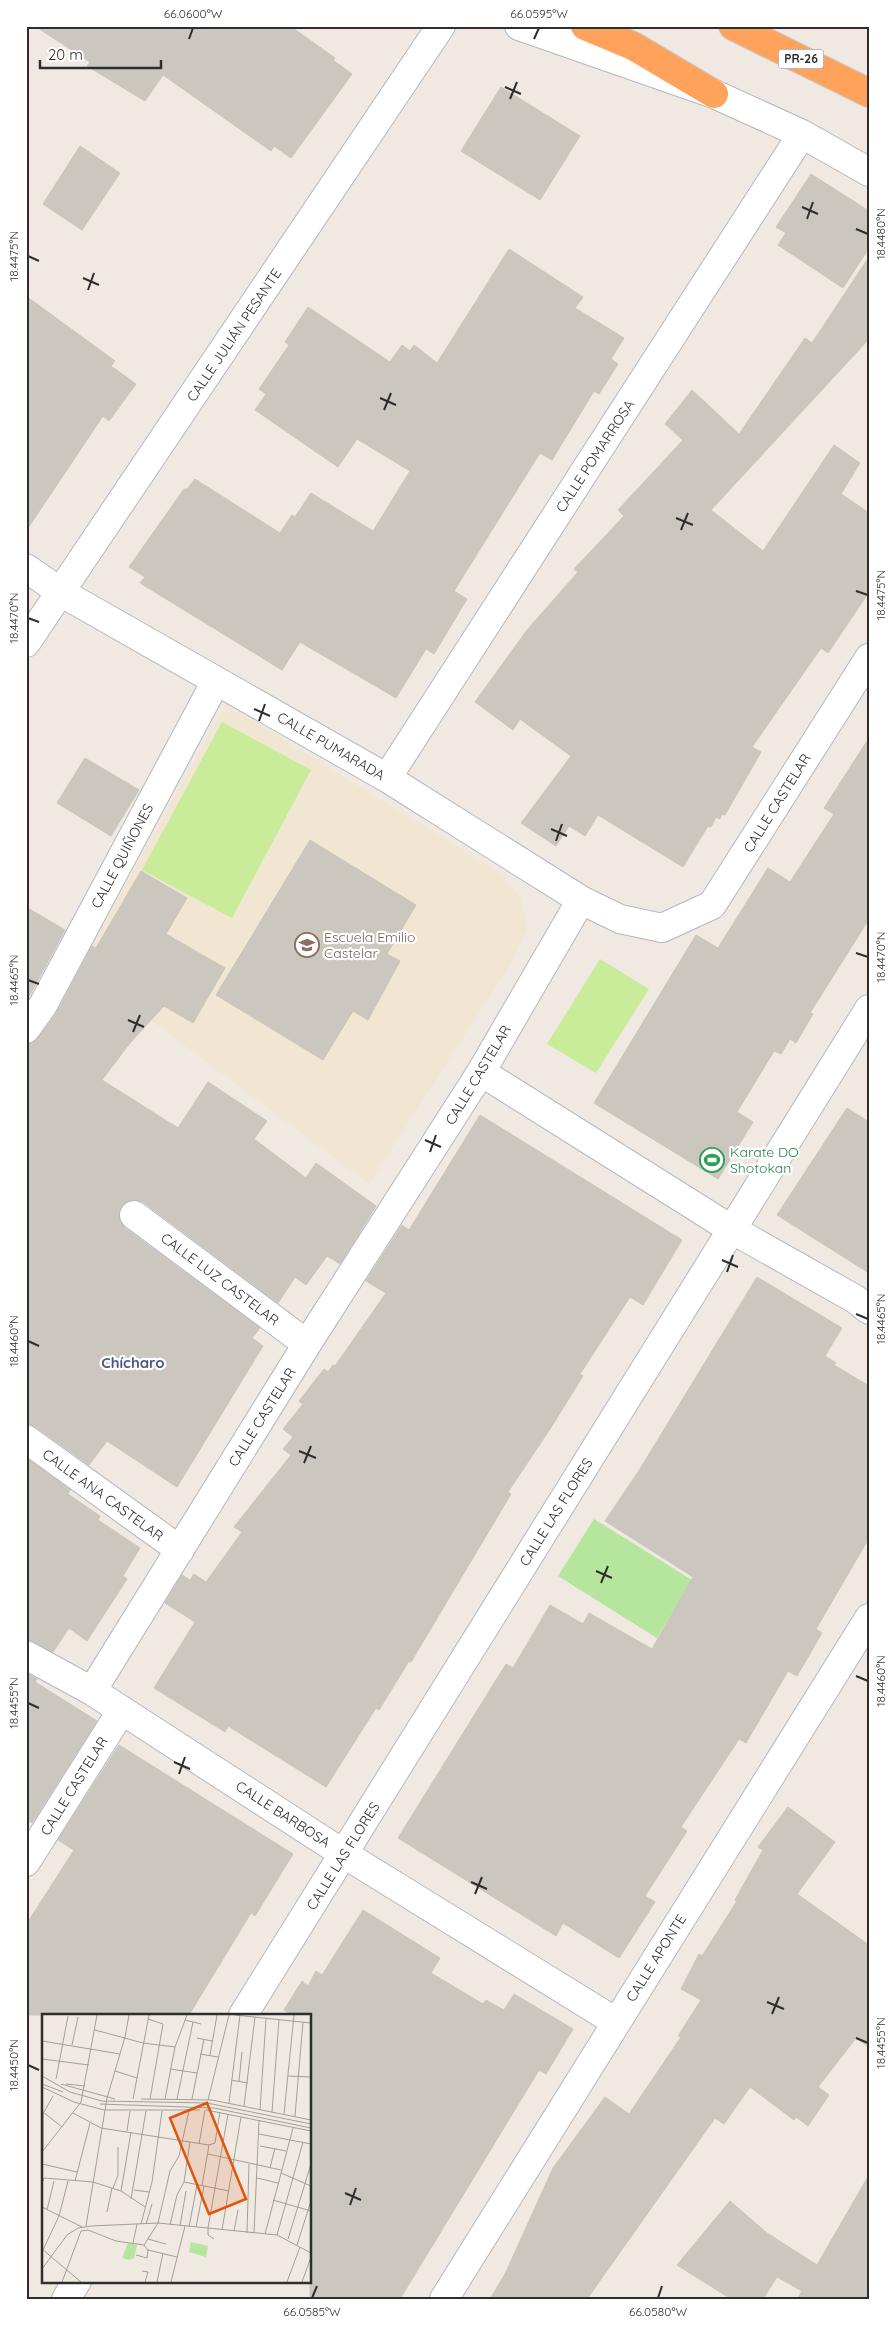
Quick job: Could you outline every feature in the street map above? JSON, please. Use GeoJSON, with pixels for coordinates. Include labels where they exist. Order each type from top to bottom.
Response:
{"type":"FeatureCollection","features":[{"type":"Feature","properties":{"kind":"highway"},"geometry":{"type":"LineString","coordinates":[[585,26],[633,46],[714,94]]}},
{"type":"Feature","properties":{"kind":"highway","name":"PR-26"},"geometry":{"type":"LineString","coordinates":[[733,26],[869,93]]}},
{"type":"Feature","properties":{"kind":"street","name":"CALLE JULIÁN PESANTE"},"geometry":{"type":"LineString","coordinates":[[26,643],[62,593],[441,26]]}},
{"type":"Feature","properties":{"kind":"street"},"geometry":{"type":"LineString","coordinates":[[519,26],[714,94],[802,134],[869,172]]}},
{"type":"Feature","properties":{"kind":"street","name":"CALLE POMARROSA"},"geometry":{"type":"LineString","coordinates":[[387,778],[802,134]]}},
{"type":"Feature","properties":{"kind":"street","name":"CALLE PUMARADA"},"geometry":{"type":"LineString","coordinates":[[26,568],[62,593],[387,778],[581,900]]}},
{"type":"Feature","properties":{"kind":"street","name":"CALLE CASTELAR"},"geometry":{"type":"LineString","coordinates":[[92,1691],[307,1344],[481,1072],[581,900],[620,919],[662,928],[712,905],[869,658]]}},
{"type":"Feature","properties":{"kind":"street","name":"CALLE QUIÑONES"},"geometry":{"type":"LineString","coordinates":[[26,1029],[42,1004],[216,681]]}},
{"type":"Feature","properties":{"kind":"street","name":"CALLE LAS FLORES"},"geometry":{"type":"LineString","coordinates":[[245,2014],[869,1009]]}},
{"type":"Feature","properties":{"kind":"street"},"geometry":{"type":"LineString","coordinates":[[481,1072],[731,1229],[855,1300],[869,1310]]}},
{"type":"Feature","properties":{"kind":"street","name":"CALLE LUZ CASTELAR"},"geometry":{"type":"LineString","coordinates":[[134,1215],[307,1344]]}},
{"type":"Feature","properties":{"kind":"street","name":"CALLE ANA CASTELAR"},"geometry":{"type":"LineString","coordinates":[[26,1439],[180,1550]]}},
{"type":"Feature","properties":{"kind":"street","name":"CALLE APONTE"},"geometry":{"type":"LineString","coordinates":[[444,2299],[869,1618]]}},
{"type":"Feature","properties":{"kind":"street","name":"CALLE BARBOSA"},"geometry":{"type":"LineString","coordinates":[[26,1654],[92,1691],[344,1854],[616,2022]]}},
{"type":"Feature","properties":{"kind":"street","name":"CALLE CASTELAR"},"geometry":{"type":"LineString","coordinates":[[26,1862],[122,1710]]}},
{"type":"Feature","properties":{"kind":"street"},"geometry":{"type":"LineString","coordinates":[[66,2299],[76,2282]]}},
{"type":"Feature","properties":{"kind":"shaded area","name":"Escuela Emilio Castelar"},"geometry":{"type":"Polygon","coordinates":[[[226,705],[501,873],[521,898],[527,929],[513,960],[369,1184],[80,967],[226,705]]]}},
{"type":"Feature","properties":{"kind":"green space"},"geometry":{"type":"Polygon","coordinates":[[[222,722],[311,770],[232,918],[142,870],[222,722]]]}},
{"type":"Feature","properties":{"kind":"green space"},"geometry":{"type":"Polygon","coordinates":[[[600,959],[649,989],[596,1073],[547,1044],[600,959]]]}},
{"type":"Feature","properties":{"kind":"green space"},"geometry":{"type":"Polygon","coordinates":[[[594,1519],[692,1580],[657,1638],[558,1576],[594,1519]]]}},
{"type":"Feature","properties":{"kind":"building"},"geometry":{"type":"Polygon","coordinates":[[[35,26],[290,26],[335,58],[333,60],[352,74],[291,158],[274,146],[271,151],[163,75],[145,101],[87,66],[90,62],[35,26]]]}},
{"type":"Feature","properties":{"kind":"building"},"geometry":{"type":"Polygon","coordinates":[[[501,87],[580,136],[540,200],[461,151],[501,87]]]}},
{"type":"Feature","properties":{"kind":"building"},"geometry":{"type":"Polygon","coordinates":[[[80,146],[120,173],[82,230],[43,204],[80,146]]]}},
{"type":"Feature","properties":{"kind":"building"},"geometry":{"type":"Polygon","coordinates":[[[811,174],[869,211],[869,248],[843,288],[778,245],[786,233],[776,227],[811,174]]]}},
{"type":"Feature","properties":{"kind":"building"},"geometry":{"type":"Polygon","coordinates":[[[509,249],[583,297],[575,308],[624,338],[611,359],[618,364],[599,394],[594,391],[552,460],[540,453],[454,591],[467,599],[434,654],[426,649],[396,698],[300,642],[282,670],[140,583],[145,577],[129,567],[184,489],[187,489],[195,479],[280,533],[292,515],[295,517],[311,493],[373,531],[410,471],[357,439],[338,467],[255,410],[266,394],[259,389],[289,345],[285,342],[308,307],[390,362],[402,345],[410,351],[414,345],[437,363],[509,249]]]}},
{"type":"Feature","properties":{"kind":"building"},"geometry":{"type":"Polygon","coordinates":[[[869,257],[869,339],[711,510],[763,551],[834,445],[860,463],[841,494],[869,513],[869,592],[828,653],[821,648],[752,747],[761,752],[725,815],[722,814],[720,819],[716,817],[711,827],[708,826],[683,867],[598,815],[585,836],[569,826],[556,846],[521,823],[571,756],[520,719],[513,730],[475,702],[527,630],[578,572],[574,569],[624,516],[618,510],[683,440],[665,424],[692,390],[739,434],[805,338],[812,343],[869,257]]]}},
{"type":"Feature","properties":{"kind":"building"},"geometry":{"type":"Polygon","coordinates":[[[26,296],[115,361],[111,366],[136,384],[109,421],[103,416],[26,531],[26,296]]]}},
{"type":"Feature","properties":{"kind":"building"},"geometry":{"type":"Polygon","coordinates":[[[869,738],[869,919],[810,1013],[813,1014],[796,1043],[790,1039],[781,1054],[774,1051],[737,1112],[753,1122],[718,1179],[594,1103],[696,935],[718,948],[768,868],[790,882],[834,814],[824,808],[869,738]]]}},
{"type":"Feature","properties":{"kind":"building"},"geometry":{"type":"Polygon","coordinates":[[[85,758],[139,790],[111,836],[57,803],[85,758]]]}},
{"type":"Feature","properties":{"kind":"building"},"geometry":{"type":"Polygon","coordinates":[[[310,840],[416,905],[387,954],[400,961],[368,1020],[353,1011],[323,1060],[216,995],[310,840]]]}},
{"type":"Feature","properties":{"kind":"building"},"geometry":{"type":"Polygon","coordinates":[[[141,871],[187,898],[166,934],[225,968],[193,1023],[164,1006],[130,1043],[102,1080],[178,1128],[208,1082],[267,1121],[254,1139],[306,1178],[316,1163],[376,1206],[340,1264],[327,1256],[306,1285],[295,1277],[278,1303],[143,1202],[136,1200],[128,1201],[121,1206],[119,1213],[120,1221],[125,1228],[260,1328],[252,1338],[263,1346],[177,1487],[107,1441],[89,1465],[35,1426],[26,1424],[26,1044],[33,1043],[38,1038],[56,1014],[92,946],[96,948],[141,871]]]}},
{"type":"Feature","properties":{"kind":"building"},"geometry":{"type":"Polygon","coordinates":[[[26,907],[65,930],[26,1002],[26,907]]]}},
{"type":"Feature","properties":{"kind":"building"},"geometry":{"type":"Polygon","coordinates":[[[847,1108],[869,1122],[869,1273],[777,1215],[847,1108]]]}},
{"type":"Feature","properties":{"kind":"building"},"geometry":{"type":"Polygon","coordinates":[[[480,1115],[682,1240],[643,1305],[630,1297],[580,1374],[583,1376],[550,1429],[508,1492],[511,1494],[411,1662],[409,1661],[379,1710],[376,1708],[326,1787],[228,1726],[225,1732],[154,1688],[195,1622],[165,1603],[182,1575],[190,1580],[194,1574],[206,1582],[242,1532],[234,1527],[291,1455],[283,1449],[293,1437],[283,1429],[303,1404],[299,1401],[324,1369],[328,1372],[333,1365],[335,1366],[386,1293],[366,1281],[402,1225],[409,1230],[480,1115]]]}},
{"type":"Feature","properties":{"kind":"building"},"geometry":{"type":"Polygon","coordinates":[[[757,1277],[842,1328],[825,1356],[836,1363],[834,1365],[869,1386],[869,1538],[816,1629],[822,1633],[797,1676],[788,1671],[746,1743],[739,1739],[681,1827],[687,1831],[645,1896],[655,1902],[619,1958],[563,1923],[556,1936],[398,1838],[506,1664],[513,1668],[550,1605],[583,1624],[589,1613],[652,1649],[693,1577],[605,1521],[640,1469],[757,1277]]]}},
{"type":"Feature","properties":{"kind":"building"},"geometry":{"type":"Polygon","coordinates":[[[26,1458],[70,1490],[68,1494],[100,1516],[98,1520],[140,1548],[123,1576],[127,1579],[87,1641],[69,1628],[53,1652],[26,1639],[26,1458]]]}},
{"type":"Feature","properties":{"kind":"building"},"geometry":{"type":"Polygon","coordinates":[[[26,1673],[37,1679],[35,1682],[97,1721],[32,1823],[26,1819],[26,1673]]]}},
{"type":"Feature","properties":{"kind":"building"},"geometry":{"type":"Polygon","coordinates":[[[119,1745],[293,1854],[255,1916],[251,1913],[190,2014],[26,2015],[26,1925],[74,1850],[58,1840],[119,1745]]]}},
{"type":"Feature","properties":{"kind":"building"},"geometry":{"type":"Polygon","coordinates":[[[788,1807],[835,1842],[797,1894],[869,1945],[869,2047],[856,2038],[818,2087],[829,2095],[808,2126],[796,2117],[794,2120],[750,2087],[724,2124],[715,2118],[587,2299],[490,2299],[505,2274],[553,2168],[605,2097],[629,2114],[681,2037],[678,2036],[701,2000],[681,1989],[699,1954],[702,1956],[737,1901],[735,1900],[763,1850],[758,1847],[788,1807]]]}},
{"type":"Feature","properties":{"kind":"building"},"geometry":{"type":"Polygon","coordinates":[[[363,1910],[440,1958],[431,1973],[483,2004],[486,2000],[504,2010],[514,1994],[573,2029],[546,2074],[539,2070],[400,2299],[310,2299],[311,2014],[290,2014],[284,2010],[302,1981],[308,1986],[316,1971],[322,1975],[363,1910]]]}},
{"type":"Feature","properties":{"kind":"building"},"geometry":{"type":"Polygon","coordinates":[[[869,2175],[869,2299],[797,2299],[802,2291],[777,2277],[763,2299],[731,2299],[677,2265],[730,2201],[767,2233],[817,2265],[869,2175]]]}},
{"type":"Feature","properties":{"kind":"place","name":"Escuela Emilio Castelar"},"geometry":{"type":"Point","coordinates":[307,945]}},
{"type":"Feature","properties":{"kind":"place","name":"Karate DO Shotokan"},"geometry":{"type":"Point","coordinates":[712,1160]}},
{"type":"Feature","properties":{"kind":"district","name":"Chícharo"},"geometry":{"type":"Point","coordinates":[133,1363]}}]}
